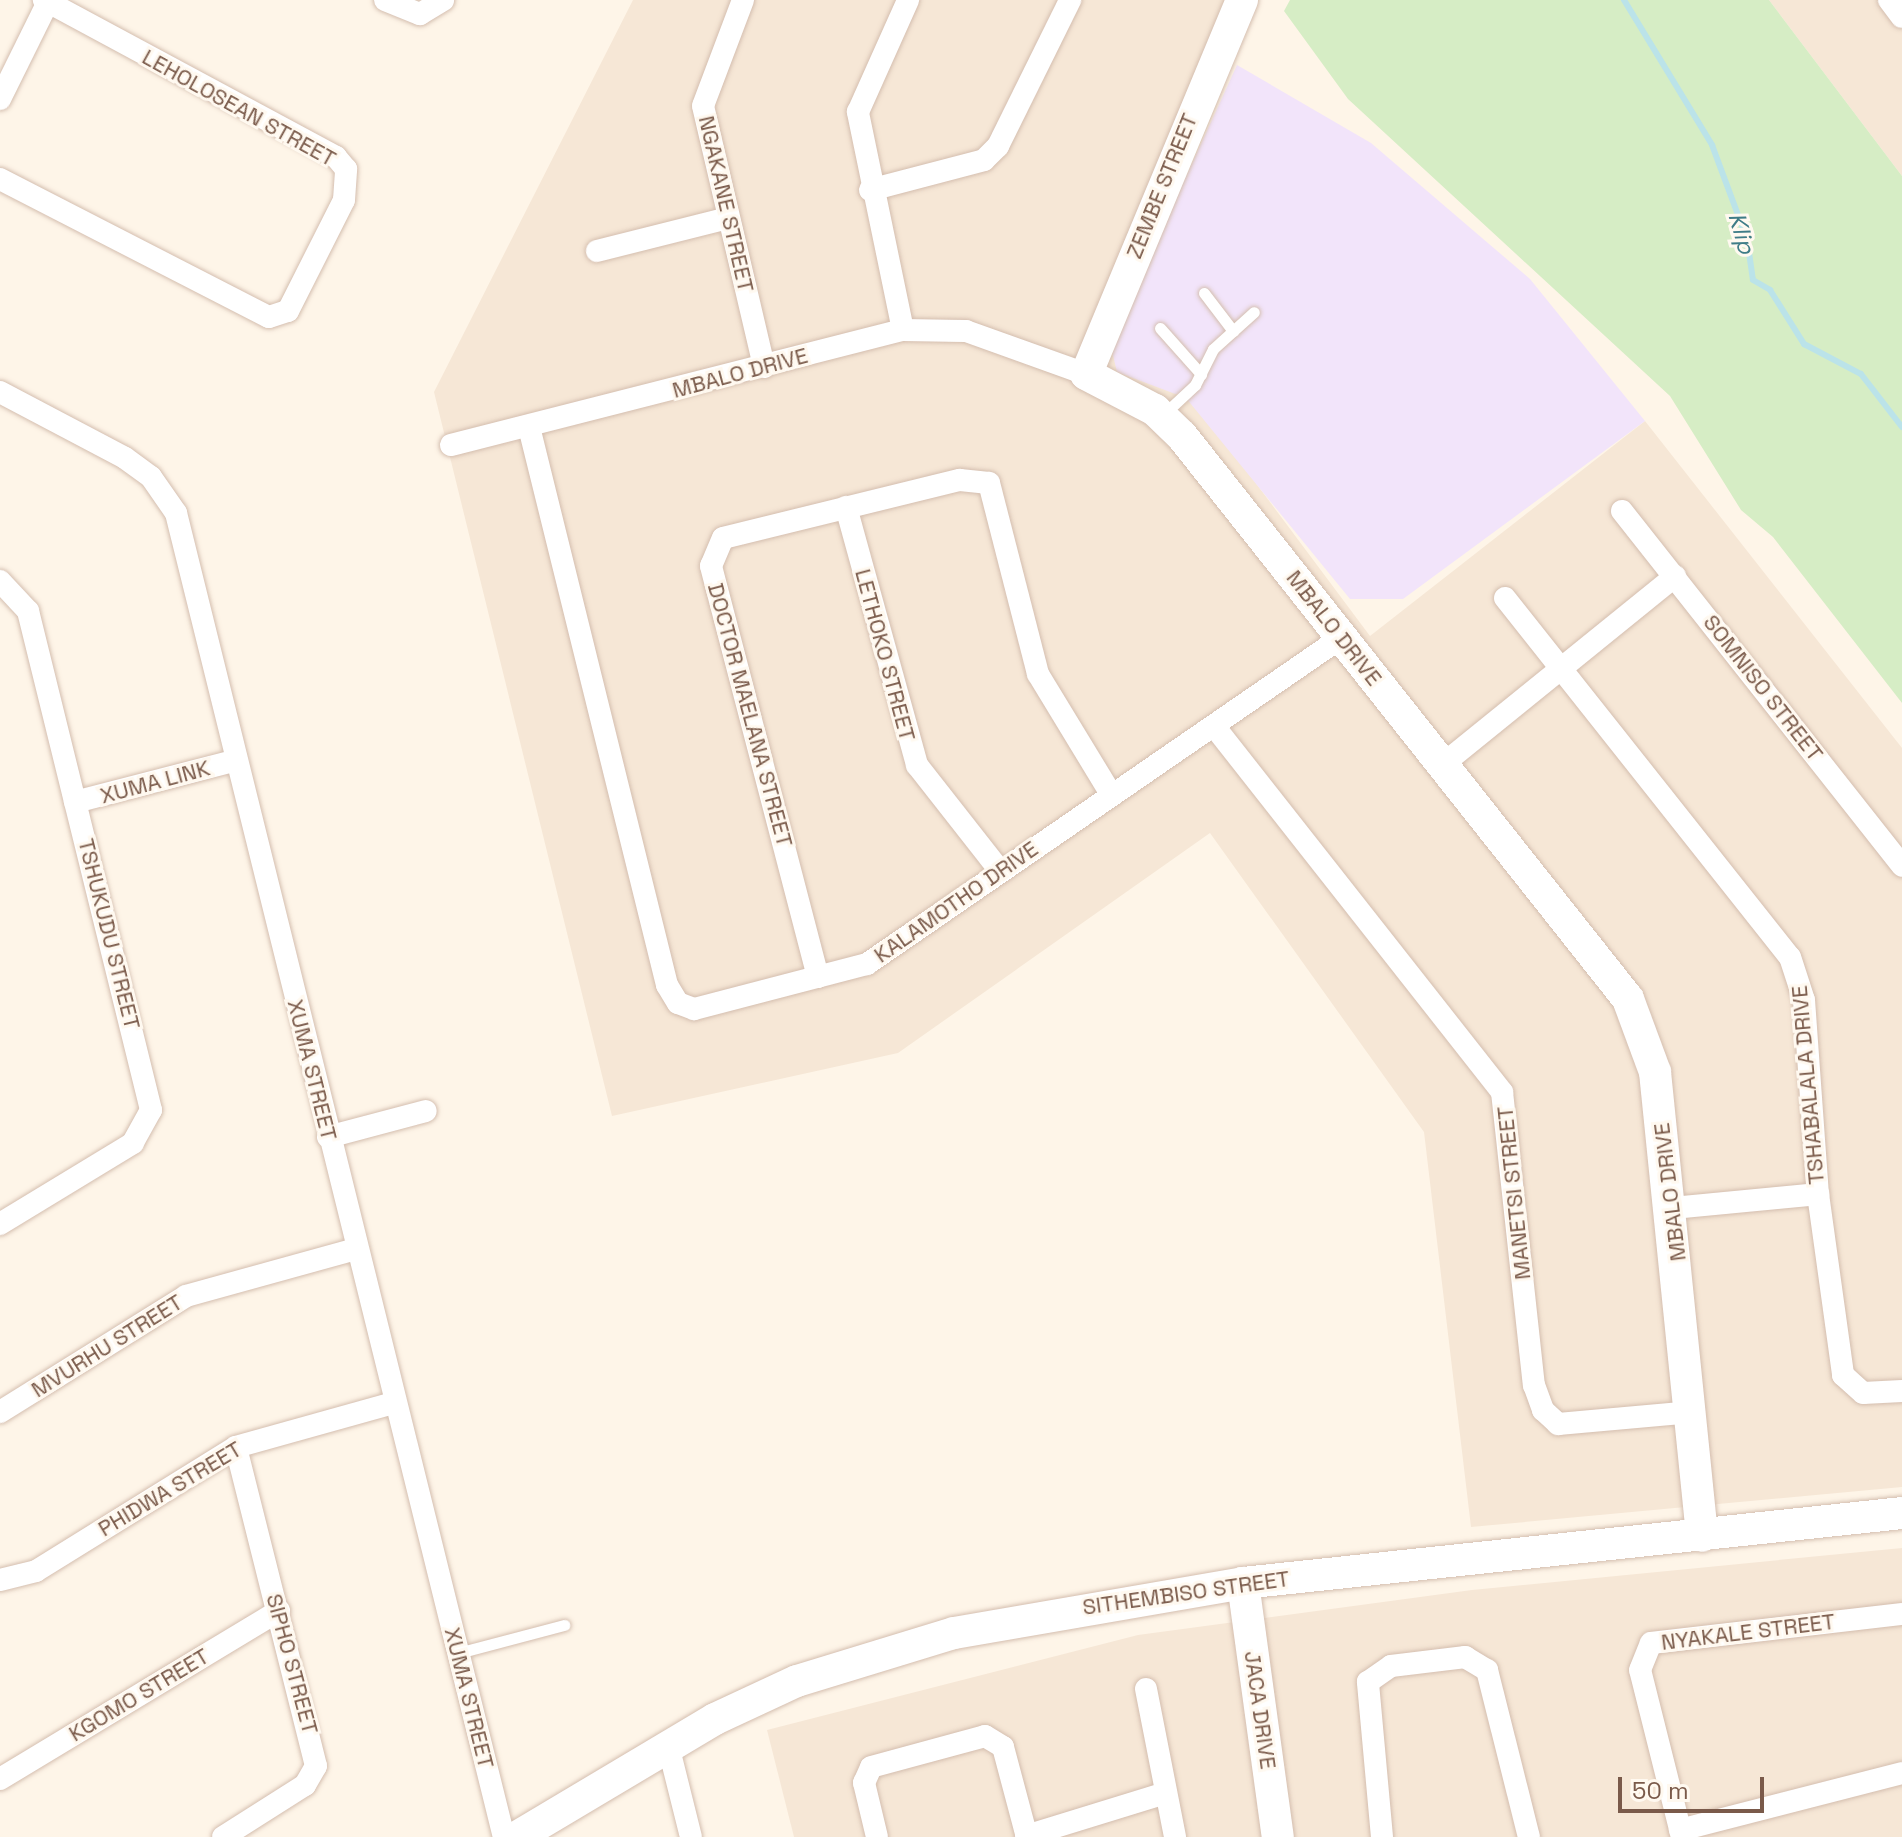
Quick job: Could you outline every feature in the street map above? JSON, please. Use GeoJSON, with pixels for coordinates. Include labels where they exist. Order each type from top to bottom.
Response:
{"type":"FeatureCollection","features":[{"type":"Feature","properties":{"kind":"street"},"geometry":{"type":"LineString","coordinates":[[385,0],[420,14],[443,0]]}},
{"type":"Feature","properties":{"kind":"street","name":"NGAKANE STREET"},"geometry":{"type":"LineString","coordinates":[[743,0],[703,106],[764,367]]}},
{"type":"Feature","properties":{"kind":"street"},"geometry":{"type":"LineString","coordinates":[[903,330],[870,190],[858,112],[908,0]]}},
{"type":"Feature","properties":{"kind":"street"},"geometry":{"type":"LineString","coordinates":[[870,190],[984,160],[998,146],[1070,0]]}},
{"type":"Feature","properties":{"kind":"street","name":"ZEMBE STREET"},"geometry":{"type":"LineString","coordinates":[[1086,374],[1242,0]]}},
{"type":"Feature","properties":{"kind":"street"},"geometry":{"type":"LineString","coordinates":[[1889,0],[1902,17]]}},
{"type":"Feature","properties":{"kind":"street","name":"LEHOLOSEAN STREET"},"geometry":{"type":"LineString","coordinates":[[0,99],[46,1],[336,157],[346,169],[344,200],[288,311],[269,317],[0,179]]}},
{"type":"Feature","properties":{"kind":"street"},"geometry":{"type":"LineString","coordinates":[[597,251],[728,218]]}},
{"type":"Feature","properties":{"kind":"street","name":"MBALO DRIVE"},"geometry":{"type":"LineString","coordinates":[[451,445],[903,330],[966,331],[1086,374],[1161,416],[1342,637],[1628,999],[1655,1072],[1673,1208],[1702,1536]]}},
{"type":"Feature","properties":{"kind":"street","name":"XUMA STREET"},"geometry":{"type":"LineString","coordinates":[[0,392],[125,458],[169,499],[504,1837]]}},
{"type":"Feature","properties":{"kind":"street","name":"KALAMOTHO DRIVE"},"geometry":{"type":"LineString","coordinates":[[529,427],[671,994],[685,1006],[706,1008],[867,964],[1342,637]]}},
{"type":"Feature","properties":{"kind":"street","name":"DOCTOR MAELANA STREET"},"geometry":{"type":"LineString","coordinates":[[818,977],[711,566],[723,538],[960,480],[993,487],[1038,674],[1111,794]]}},
{"type":"Feature","properties":{"kind":"street","name":"LETHOKO STREET"},"geometry":{"type":"LineString","coordinates":[[846,507],[917,765],[1000,871]]}},
{"type":"Feature","properties":{"kind":"street","name":"SOMNISO STREET"},"geometry":{"type":"LineString","coordinates":[[1622,511],[1902,866]]}},
{"type":"Feature","properties":{"kind":"street"},"geometry":{"type":"LineString","coordinates":[[1442,765],[1563,670],[1675,576]]}},
{"type":"Feature","properties":{"kind":"street","name":"TSHUKUDU STREET"},"geometry":{"type":"LineString","coordinates":[[0,581],[28,611],[151,1115],[133,1143],[0,1224]]}},
{"type":"Feature","properties":{"kind":"street","name":"TSHABALALA DRIVE"},"geometry":{"type":"LineString","coordinates":[[1505,598],[1790,957],[1804,1000],[1818,1194],[1839,1354],[1852,1384],[1863,1393],[1902,1391]]}},
{"type":"Feature","properties":{"kind":"street","name":"MANETSI STREET"},"geometry":{"type":"LineString","coordinates":[[1214,726],[1502,1092],[1534,1385],[1543,1410],[1558,1424],[1692,1412]]}},
{"type":"Feature","properties":{"kind":"street","name":"XUMA LINK"},"geometry":{"type":"LineString","coordinates":[[75,802],[234,761]]}},
{"type":"Feature","properties":{"kind":"street"},"geometry":{"type":"LineString","coordinates":[[328,1137],[426,1111]]}},
{"type":"Feature","properties":{"kind":"street"},"geometry":{"type":"LineString","coordinates":[[1673,1208],[1818,1194]]}},
{"type":"Feature","properties":{"kind":"street","name":"MVURHU STREET"},"geometry":{"type":"LineString","coordinates":[[0,1412],[186,1296],[356,1249]]}},
{"type":"Feature","properties":{"kind":"street","name":"PHIDWA STREET"},"geometry":{"type":"LineString","coordinates":[[0,1580],[36,1571],[236,1447],[394,1403]]}},
{"type":"Feature","properties":{"kind":"street","name":"SIPHO STREET"},"geometry":{"type":"LineString","coordinates":[[223,1837],[315,1773],[279,1611],[236,1447]]}},
{"type":"Feature","properties":{"kind":"street","name":"SITHEMBISO STREET"},"geometry":{"type":"LineString","coordinates":[[517,1837],[668,1745],[797,1681],[954,1633],[1243,1583],[1902,1513]]}},
{"type":"Feature","properties":{"kind":"street","name":"JACA DRIVE"},"geometry":{"type":"LineString","coordinates":[[1243,1583],[1278,1837]]}},
{"type":"Feature","properties":{"kind":"street","name":"KGOMO STREET"},"geometry":{"type":"LineString","coordinates":[[0,1779],[279,1611]]}},
{"type":"Feature","properties":{"kind":"street","name":"NYAKALE STREET"},"geometry":{"type":"LineString","coordinates":[[1681,1834],[1640,1670],[1651,1643],[1902,1614]]}},
{"type":"Feature","properties":{"kind":"street"},"geometry":{"type":"LineString","coordinates":[[1382,1837],[1368,1682],[1391,1666],[1465,1657],[1487,1670],[1529,1837]]}},
{"type":"Feature","properties":{"kind":"street"},"geometry":{"type":"LineString","coordinates":[[1146,1689],[1175,1837]]}},
{"type":"Feature","properties":{"kind":"street"},"geometry":{"type":"LineString","coordinates":[[877,1837],[864,1783],[871,1767],[985,1736],[1000,1742],[1006,1755],[1026,1836],[1166,1793]]}},
{"type":"Feature","properties":{"kind":"street"},"geometry":{"type":"LineString","coordinates":[[668,1745],[691,1837]]}},
{"type":"Feature","properties":{"kind":"street"},"geometry":{"type":"LineString","coordinates":[[1681,1834],[1902,1773]]}},
{"type":"Feature","properties":{"kind":"lane"},"geometry":{"type":"LineString","coordinates":[[1204,293],[1233,331]]}},
{"type":"Feature","properties":{"kind":"lane"},"geometry":{"type":"LineString","coordinates":[[1161,416],[1201,374],[1233,331],[1254,312]]}},
{"type":"Feature","properties":{"kind":"lane"},"geometry":{"type":"LineString","coordinates":[[1160,328],[1201,374]]}},
{"type":"Feature","properties":{"kind":"lane"},"geometry":{"type":"LineString","coordinates":[[458,1653],[564,1625]]}},
{"type":"Feature","properties":{"kind":"shaded area"},"geometry":{"type":"Polygon","coordinates":[[[633,0],[1244,0],[1112,342],[1190,395],[1370,636],[1645,421],[1902,748],[1902,1487],[1471,1527],[1424,1132],[1210,833],[898,1053],[612,1116],[434,392],[633,0]]]}},
{"type":"Feature","properties":{"kind":"shaded area"},"geometry":{"type":"Polygon","coordinates":[[[1769,0],[1902,0],[1902,176],[1769,0]]]}},
{"type":"Feature","properties":{"kind":"shaded area"},"geometry":{"type":"Polygon","coordinates":[[[1237,65],[1371,143],[1530,279],[1645,421],[1403,599],[1350,599],[1186,398],[1117,372],[1110,343],[1237,65]]]}},
{"type":"Feature","properties":{"kind":"shaded area"},"geometry":{"type":"Polygon","coordinates":[[[1902,1548],[1902,1837],[794,1837],[767,1730],[1138,1635],[1472,1590],[1902,1548]]]}},
{"type":"Feature","properties":{"kind":"green space"},"geometry":{"type":"Polygon","coordinates":[[[1290,0],[1769,0],[1902,176],[1902,703],[1773,537],[1741,510],[1670,396],[1348,99],[1284,11],[1290,0]]]}},
{"type":"Feature","properties":{"kind":"waterway","name":"Klip"},"geometry":{"type":"LineString","coordinates":[[1624,0],[1712,145],[1747,239],[1753,280],[1770,290],[1804,344],[1861,374],[1902,427]]}}]}
